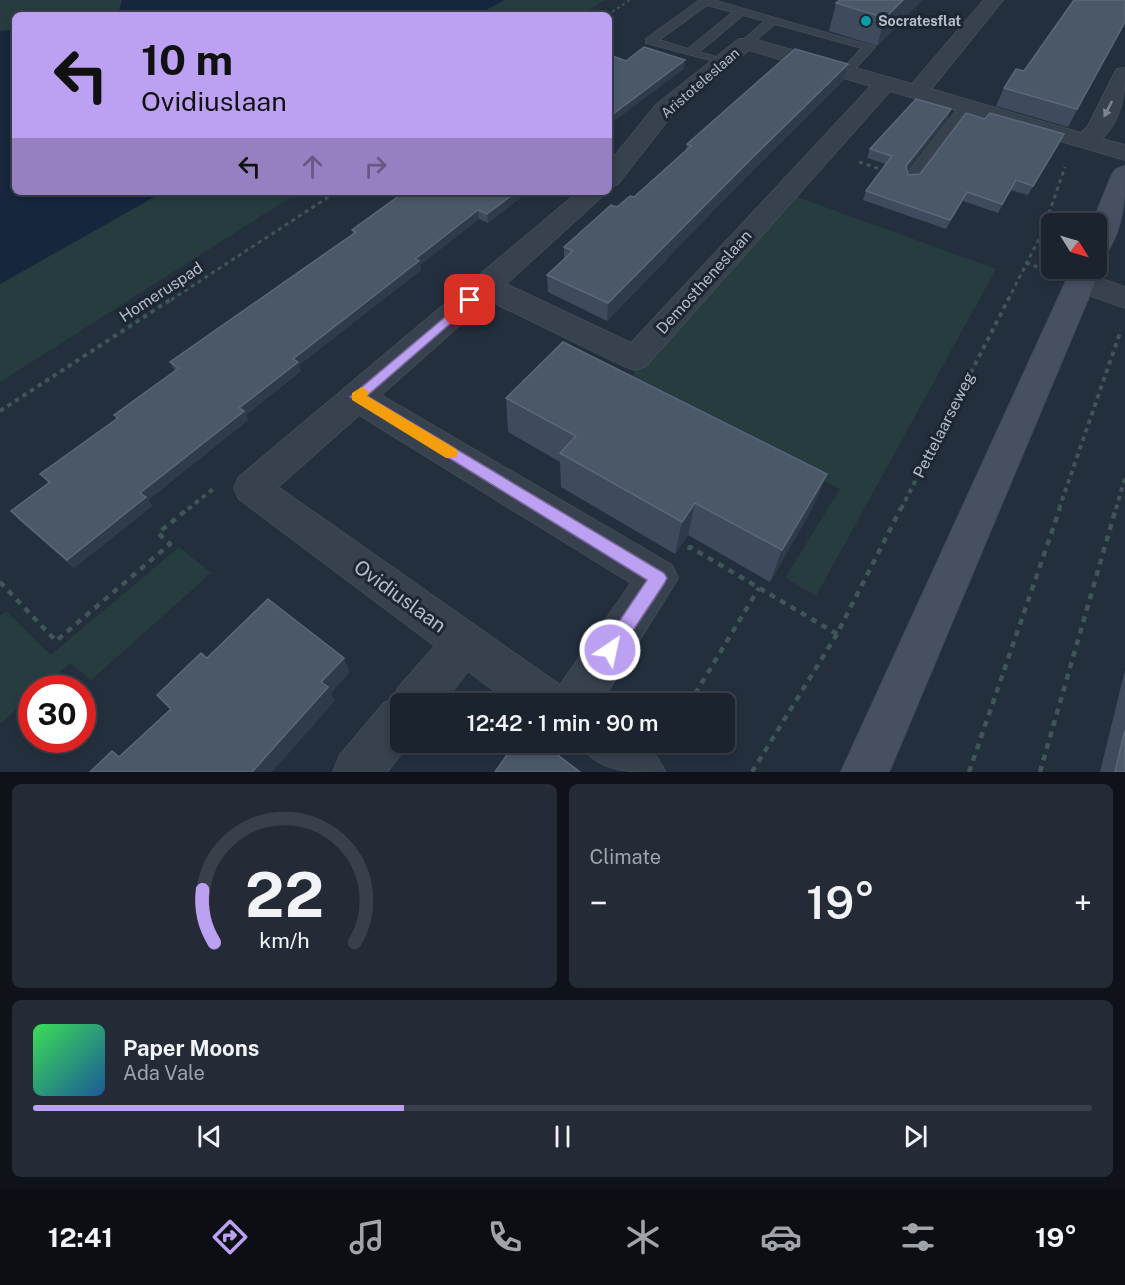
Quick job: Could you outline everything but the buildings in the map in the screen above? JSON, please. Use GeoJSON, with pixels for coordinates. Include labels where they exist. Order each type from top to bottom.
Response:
{"type":"FeatureCollection","features":[{"type":"Feature","properties":{"kind":"street"},"geometry":{"type":"LineString","coordinates":[[917,92],[994,0]]}},
{"type":"Feature","properties":{"kind":"street"},"geometry":{"type":"LineString","coordinates":[[746,43],[1125,153]]}},
{"type":"Feature","properties":{"kind":"street","name":"Aristoteleslaan"},"geometry":{"type":"LineString","coordinates":[[612,175],[664,110],[746,43]]}},
{"type":"Feature","properties":{"kind":"street"},"geometry":{"type":"LineString","coordinates":[[1086,141],[1098,129],[1125,75]]}},
{"type":"Feature","properties":{"kind":"street","name":"Demostheneslaan"},"geometry":{"type":"LineString","coordinates":[[486,287],[635,358],[885,83]]}},
{"type":"Feature","properties":{"kind":"street"},"geometry":{"type":"LineString","coordinates":[[1107,220],[1125,174]]}},
{"type":"Feature","properties":{"kind":"street"},"geometry":{"type":"LineString","coordinates":[[252,488],[591,195]]}},
{"type":"Feature","properties":{"kind":"street"},"geometry":{"type":"LineString","coordinates":[[865,772],[1082,279]]}},
{"type":"Feature","properties":{"kind":"street"},"geometry":{"type":"LineString","coordinates":[[1091,279],[1125,297]]}},
{"type":"Feature","properties":{"kind":"street"},"geometry":{"type":"LineString","coordinates":[[357,397],[658,578],[581,693]]}},
{"type":"Feature","properties":{"kind":"street","name":"Ovidiuslaan"},"geometry":{"type":"LineString","coordinates":[[252,488],[534,693]]}},
{"type":"Feature","properties":{"kind":"street"},"geometry":{"type":"LineString","coordinates":[[423,693],[464,643]]}},
{"type":"Feature","properties":{"kind":"street"},"geometry":{"type":"LineString","coordinates":[[357,772],[390,731]]}},
{"type":"Feature","properties":{"kind":"street"},"geometry":{"type":"LineString","coordinates":[[616,753],[641,772]]}},
{"type":"Feature","properties":{"kind":"lane"},"geometry":{"type":"LineString","coordinates":[[722,62],[650,41],[705,1],[869,47],[846,72]]}},
{"type":"Feature","properties":{"kind":"lane"},"geometry":{"type":"LineString","coordinates":[[690,53],[741,11]]}},
{"type":"Feature","properties":{"kind":"lane"},"geometry":{"type":"LineString","coordinates":[[746,43],[773,20]]}},
{"type":"Feature","properties":{"kind":"lane"},"geometry":{"type":"LineString","coordinates":[[910,179],[966,106]]}},
{"type":"Feature","properties":{"kind":"path"},"geometry":{"type":"LineString","coordinates":[[612,12],[630,0]]}},
{"type":"Feature","properties":{"kind":"path","name":"Pettelaarseweg"},"geometry":{"type":"LineString","coordinates":[[752,772],[837,634],[1042,233],[1069,157],[1086,141]]}},
{"type":"Feature","properties":{"kind":"path"},"geometry":{"type":"LineString","coordinates":[[824,150],[910,179]]}},
{"type":"Feature","properties":{"kind":"path","name":"Homeruspad"},"geometry":{"type":"LineString","coordinates":[[0,411],[331,195]]}},
{"type":"Feature","properties":{"kind":"path"},"geometry":{"type":"LineString","coordinates":[[969,772],[1121,328]]}},
{"type":"Feature","properties":{"kind":"path"},"geometry":{"type":"LineString","coordinates":[[1040,772],[1125,478]]}},
{"type":"Feature","properties":{"kind":"path"},"geometry":{"type":"LineString","coordinates":[[0,582],[56,640],[170,544],[158,533],[218,484],[252,488]]}},
{"type":"Feature","properties":{"kind":"path"},"geometry":{"type":"LineString","coordinates":[[658,578],[677,565],[690,547],[837,634]]}},
{"type":"Feature","properties":{"kind":"path"},"geometry":{"type":"LineString","coordinates":[[696,693],[759,588]]}},
{"type":"Feature","properties":{"kind":"green space"},"geometry":{"type":"Polygon","coordinates":[[[0,0],[122,0],[119,12],[12,12],[12,30],[0,31],[0,0]]]}},
{"type":"Feature","properties":{"kind":"green space"},"geometry":{"type":"Polygon","coordinates":[[[504,0],[605,0],[586,12],[482,12],[504,0]]]}},
{"type":"Feature","properties":{"kind":"green space"},"geometry":{"type":"Polygon","coordinates":[[[789,194],[996,269],[816,596],[785,578],[840,489],[632,378],[636,370],[789,194]]]}},
{"type":"Feature","properties":{"kind":"green space"},"geometry":{"type":"Polygon","coordinates":[[[158,195],[294,195],[0,382],[0,284],[158,195]]]}},
{"type":"Feature","properties":{"kind":"green space"},"geometry":{"type":"Polygon","coordinates":[[[179,547],[211,573],[96,676],[85,675],[70,663],[56,675],[18,675],[18,708],[0,724],[0,616],[6,611],[51,655],[179,547]]]}},
{"type":"Feature","properties":{"kind":"water"},"geometry":{"type":"Polygon","coordinates":[[[122,0],[504,0],[482,12],[119,12],[122,0]]]}},
{"type":"Feature","properties":{"kind":"water"},"geometry":{"type":"Polygon","coordinates":[[[12,30],[12,195],[158,195],[0,284],[0,31],[12,30]]]}},
{"type":"Feature","properties":{"kind":"slow traffic"},"geometry":{"type":"LineString","coordinates":[[362,392],[357,397],[451,453]]}},
{"type":"Feature","properties":{"kind":"place","name":"Socratesflat"},"geometry":{"type":"Point","coordinates":[866,21]}},
{"type":"Feature","properties":{"kind":"route"},"geometry":{"type":"LineString","coordinates":[[470,300],[357,397],[658,578],[610,650]]}}]}
